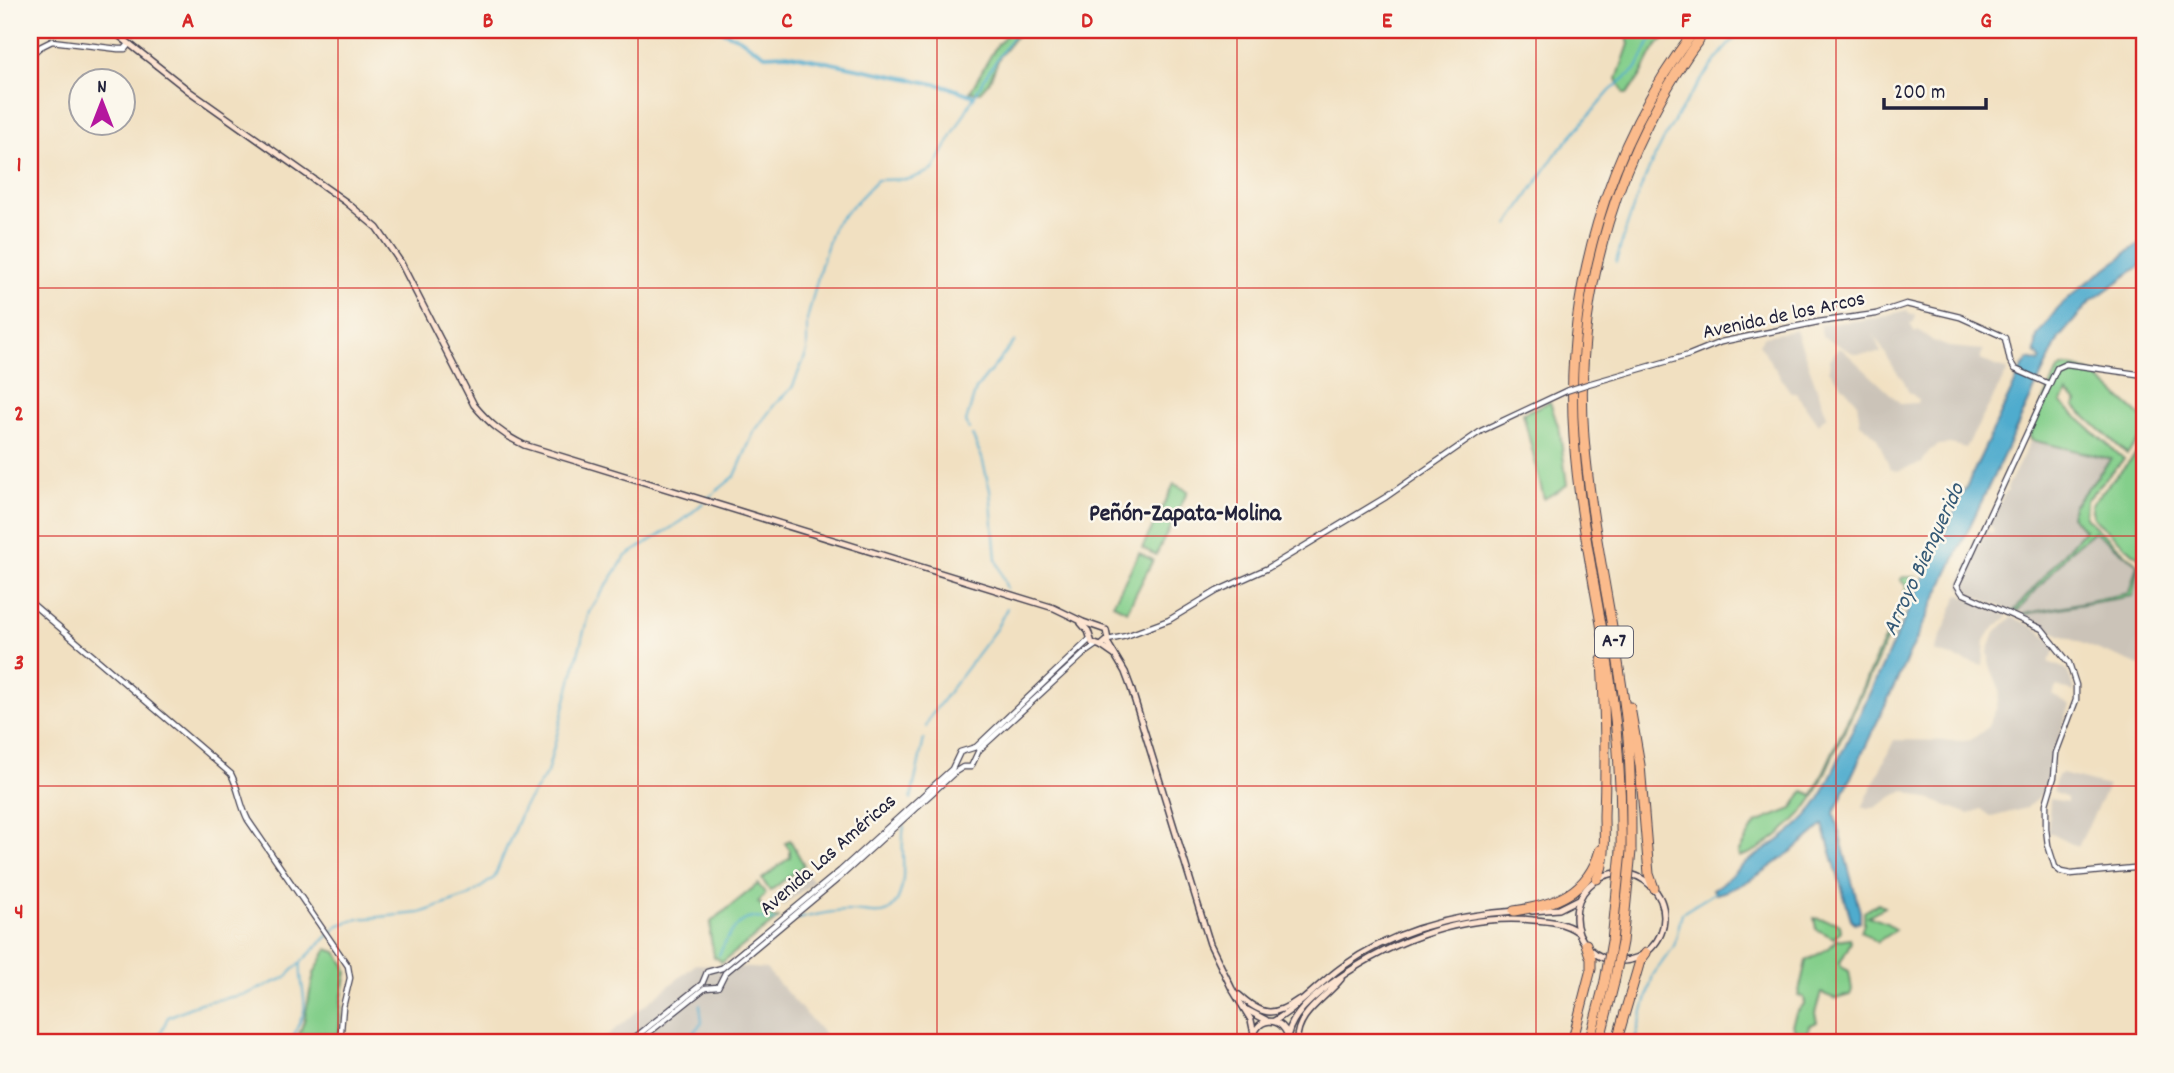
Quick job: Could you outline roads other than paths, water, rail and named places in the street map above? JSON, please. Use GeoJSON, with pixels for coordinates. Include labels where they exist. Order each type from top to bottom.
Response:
{"type":"FeatureCollection","features":[{"type":"Feature","properties":{"kind":"highway","name":"A-7"},"geometry":{"type":"LineString","coordinates":[[1599,1043],[1626,851],[1618,737],[1584,435],[1583,372],[1587,322],[1594,276],[1608,221],[1628,167],[1695,30]]}},
{"type":"Feature","properties":{"kind":"highway","name":"A-7"},"geometry":{"type":"LineString","coordinates":[[1690,44],[1706,30]]}},
{"type":"Feature","properties":{"kind":"highway"},"geometry":{"type":"LineString","coordinates":[[1597,879],[1601,871],[1604,831],[1604,612]]}},
{"type":"Feature","properties":{"kind":"highway"},"geometry":{"type":"LineString","coordinates":[[1604,612],[1623,667],[1640,765],[1649,873],[1654,888]]}},
{"type":"Feature","properties":{"kind":"highway"},"geometry":{"type":"LineString","coordinates":[[1514,911],[1549,904],[1567,897],[1593,868],[1600,852],[1604,831]]}},
{"type":"Feature","properties":{"kind":"highway"},"geometry":{"type":"LineString","coordinates":[[1572,1043],[1591,969],[1586,944]]}},
{"type":"Feature","properties":{"kind":"highway"},"geometry":{"type":"LineString","coordinates":[[1616,1043],[1640,961],[1646,953]]}},
{"type":"Feature","properties":{"kind":"highway","name":"A-7"},"geometry":{"type":"LineString","coordinates":[[1589,1043],[1609,982]]}},
{"type":"Feature","properties":{"kind":"main road"},"geometry":{"type":"LineString","coordinates":[[112,30],[208,106],[346,202],[377,228],[401,263],[474,405],[499,432],[523,445],[1054,608],[1103,628],[1104,641],[1116,657]]}},
{"type":"Feature","properties":{"kind":"main road"},"geometry":{"type":"LineString","coordinates":[[1077,619],[1090,638],[1104,641],[1113,651],[1131,688],[1210,944],[1245,1009],[1254,1034],[1254,1043]]}},
{"type":"Feature","properties":{"kind":"main road"},"geometry":{"type":"LineString","coordinates":[[1090,638],[1092,630],[1098,627]]}},
{"type":"Feature","properties":{"kind":"main road"},"geometry":{"type":"LineString","coordinates":[[1288,1040],[1290,1026],[1298,1013],[1346,972],[1408,940],[1444,928],[1479,922],[1513,919],[1555,922],[1565,924],[1578,932],[1599,956],[1623,961],[1646,953],[1661,934],[1664,922],[1661,901],[1654,888],[1644,880],[1621,873],[1608,874],[1597,879],[1579,899],[1576,913],[1578,932]]}},
{"type":"Feature","properties":{"kind":"main road"},"geometry":{"type":"LineString","coordinates":[[1254,1034],[1260,1025],[1293,1009],[1342,966],[1406,932],[1444,920],[1514,911],[1559,909],[1579,899]]}},
{"type":"Feature","properties":{"kind":"main road"},"geometry":{"type":"LineString","coordinates":[[1297,1043],[1297,1029],[1304,1017],[1346,972]]}},
{"type":"Feature","properties":{"kind":"main road"},"geometry":{"type":"LineString","coordinates":[[1232,989],[1253,1008],[1265,1012],[1281,1011],[1315,988]]}},
{"type":"Feature","properties":{"kind":"main road"},"geometry":{"type":"LineString","coordinates":[[1245,1009],[1259,1018],[1284,1026],[1288,1040]]}},
{"type":"Feature","properties":{"kind":"street"},"geometry":{"type":"LineString","coordinates":[[30,56],[52,41],[118,49],[125,49],[129,44]]}},
{"type":"Feature","properties":{"kind":"street","name":"Avenida de los Arcos"},"geometry":{"type":"LineString","coordinates":[[1132,634],[1169,620],[1217,591],[1268,568],[1351,519],[1481,431],[1566,391],[1689,355],[1721,342],[1818,322],[1877,314],[1906,304],[1961,317],[2005,338],[2010,361],[2016,369],[2049,384]]}},
{"type":"Feature","properties":{"kind":"street"},"geometry":{"type":"LineString","coordinates":[[2144,375],[2066,364],[2057,368],[1957,585],[1962,593],[2042,629],[2069,663],[2076,685],[2076,700],[2056,753],[2054,777],[2046,804],[2048,845],[2056,867],[2061,872],[2071,874],[2144,867]]}},
{"type":"Feature","properties":{"kind":"street"},"geometry":{"type":"LineString","coordinates":[[30,602],[231,774],[248,820],[350,972],[340,1043]]}},
{"type":"Feature","properties":{"kind":"street"},"geometry":{"type":"LineString","coordinates":[[1104,641],[1132,634]]}},
{"type":"Feature","properties":{"kind":"street"},"geometry":{"type":"LineString","coordinates":[[1090,638],[973,749],[960,751],[957,760],[962,767],[971,767],[979,750],[1066,670],[1104,641],[1132,634]]}},
{"type":"Feature","properties":{"kind":"street"},"geometry":{"type":"LineString","coordinates":[[1113,651],[1119,638]]}},
{"type":"Feature","properties":{"kind":"street"},"geometry":{"type":"LineString","coordinates":[[968,750],[975,756]]}},
{"type":"Feature","properties":{"kind":"street","name":"Avenida Las Américas"},"geometry":{"type":"LineString","coordinates":[[716,970],[722,968],[840,871],[951,769],[957,760]]}},
{"type":"Feature","properties":{"kind":"street","name":"Avenida Las Américas"},"geometry":{"type":"LineString","coordinates":[[722,978],[724,973],[839,878],[962,767]]}},
{"type":"Feature","properties":{"kind":"street"},"geometry":{"type":"LineString","coordinates":[[628,1043],[697,988],[707,972],[716,970],[722,978],[718,987],[710,987],[700,992],[636,1043]]}},
{"type":"Feature","properties":{"kind":"street"},"geometry":{"type":"LineString","coordinates":[[704,978],[706,985],[710,987]]}},
{"type":"Feature","properties":{"kind":"water"},"geometry":{"type":"Polygon","coordinates":[[[2144,240],[2144,263],[2091,301],[2059,338],[1834,813],[1860,912],[1860,922],[1854,923],[1851,919],[1823,825],[1758,875],[1730,890],[1716,894],[1713,889],[1796,826],[1820,799],[2023,366],[2029,359],[2039,362],[2041,360],[2035,352],[2037,336],[2058,308],[2080,288],[2144,240]]]}},
{"type":"Feature","properties":{"kind":"waterway"},"geometry":{"type":"LineString","coordinates":[[719,30],[739,38],[765,55],[787,54],[945,86],[974,96]]}},
{"type":"Feature","properties":{"kind":"waterway"},"geometry":{"type":"LineString","coordinates":[[707,499],[735,476],[754,432],[775,404],[792,388],[807,352],[807,320],[834,225],[877,180],[910,179],[933,170],[985,77],[1017,30]]}},
{"type":"Feature","properties":{"kind":"waterway"},"geometry":{"type":"LineString","coordinates":[[1508,225],[1555,155],[1610,91],[1637,68],[1649,43],[1659,30]]}},
{"type":"Feature","properties":{"kind":"waterway"},"geometry":{"type":"LineString","coordinates":[[1616,262],[1640,189],[1674,121],[1712,65],[1746,30]]}},
{"type":"Feature","properties":{"kind":"waterway"},"geometry":{"type":"LineString","coordinates":[[969,429],[966,422],[976,389],[1015,341]]}},
{"type":"Feature","properties":{"kind":"waterway"},"geometry":{"type":"LineString","coordinates":[[972,435],[982,458],[990,490],[996,559],[1007,589]]}},
{"type":"Feature","properties":{"kind":"waterway"},"geometry":{"type":"LineString","coordinates":[[156,1043],[168,1017],[200,1003],[247,994],[285,978],[339,925],[358,919],[420,913],[469,896],[494,878],[523,808],[547,773],[589,612],[626,556],[682,521],[703,503]]}},
{"type":"Feature","properties":{"kind":"waterway"},"geometry":{"type":"LineString","coordinates":[[926,727],[930,717],[996,629],[1007,608]]}},
{"type":"Feature","properties":{"kind":"waterway"},"geometry":{"type":"LineString","coordinates":[[911,799],[924,739]]}},
{"type":"Feature","properties":{"kind":"waterway"},"geometry":{"type":"LineString","coordinates":[[798,919],[841,911],[881,913],[893,907],[902,886],[904,826]]}},
{"type":"Feature","properties":{"kind":"waterway"},"geometry":{"type":"LineString","coordinates":[[1634,1043],[1653,975],[1674,946],[1682,913],[1716,892]]}},
{"type":"Feature","properties":{"kind":"waterway"},"geometry":{"type":"LineString","coordinates":[[719,955],[728,938],[741,923],[755,918],[775,921]]}},
{"type":"Feature","properties":{"kind":"waterway"},"geometry":{"type":"LineString","coordinates":[[293,1043],[304,1010],[301,963]]}},
{"type":"Feature","properties":{"kind":"waterway"},"geometry":{"type":"LineString","coordinates":[[683,1043],[702,1023],[700,1005]]}},
{"type":"Feature","properties":{"kind":"district","name":"Peñón-Zapata-Molina"},"geometry":{"type":"Point","coordinates":[1185,515]}},
{"type":"Feature","properties":{"kind":"water label","name":"Arroyo Bienquerido"},"geometry":{"type":"Point","coordinates":[1925,560]}}]}
